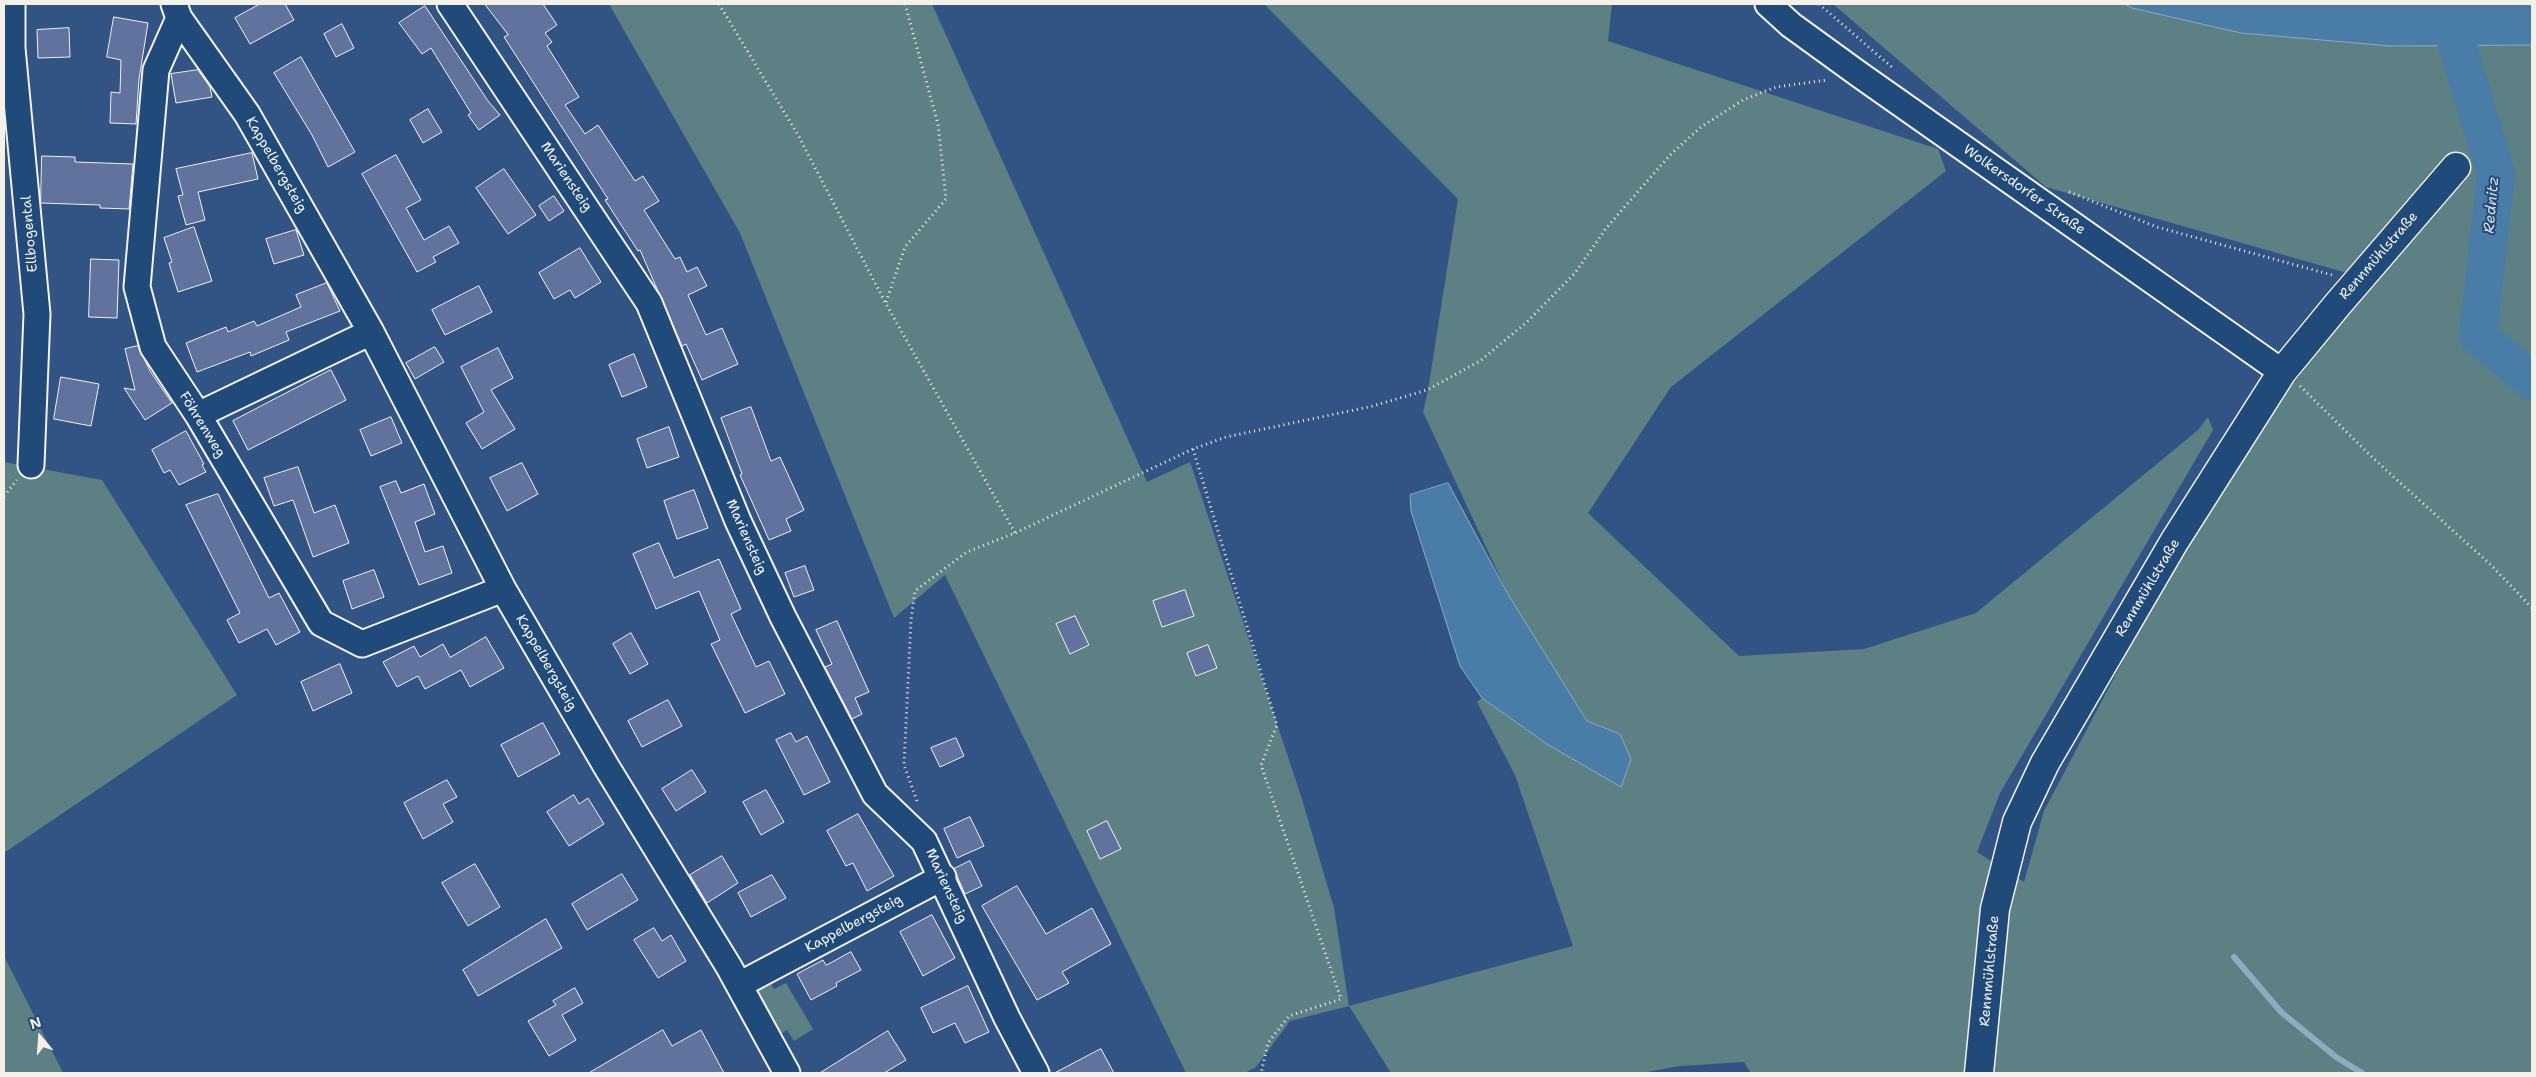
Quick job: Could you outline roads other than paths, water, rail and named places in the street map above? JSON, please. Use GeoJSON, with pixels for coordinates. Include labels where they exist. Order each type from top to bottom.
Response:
{"type":"FeatureCollection","features":[{"type":"Feature","properties":{"kind":"main road","name":"Rennmühlstraße"},"geometry":{"type":"LineString","coordinates":[[1979,1073],[1995,909],[2017,822],[2045,763],[2154,576],[2282,372],[2456,167]]}},
{"type":"Feature","properties":{"kind":"street","name":"Ellbogental"},"geometry":{"type":"LineString","coordinates":[[12,4],[12,48],[37,314],[31,465]]}},
{"type":"Feature","properties":{"kind":"street","name":"Mariensteig"},"geometry":{"type":"LineString","coordinates":[[450,4],[649,303],[738,521],[783,617],[874,794],[924,841],[1007,1018],[1036,1073]]}},
{"type":"Feature","properties":{"kind":"street","name":"Wolkersdorfer Straße"},"geometry":{"type":"LineString","coordinates":[[1768,4],[1791,25],[2282,372]]}},
{"type":"Feature","properties":{"kind":"street","name":"Kappelbergsteig"},"geometry":{"type":"LineString","coordinates":[[176,11],[247,114],[371,332],[504,589],[606,766],[739,985],[787,1073]]}},
{"type":"Feature","properties":{"kind":"street","name":"Föhrenweg"},"geometry":{"type":"LineString","coordinates":[[176,11],[156,70],[137,287],[154,348],[198,415],[321,623],[362,644],[504,589]]}},
{"type":"Feature","properties":{"kind":"street"},"geometry":{"type":"LineString","coordinates":[[198,415],[371,332]]}},
{"type":"Feature","properties":{"kind":"street","name":"Kappelbergsteig"},"geometry":{"type":"LineString","coordinates":[[739,985],[943,878]]}},
{"type":"Feature","properties":{"kind":"water"},"geometry":{"type":"Polygon","coordinates":[[[2125,4],[2532,4],[2532,45],[2391,46],[2241,33],[2132,8],[2125,4]]]}},
{"type":"Feature","properties":{"kind":"water"},"geometry":{"type":"Polygon","coordinates":[[[1448,483],[1509,596],[1587,721],[1620,734],[1631,759],[1621,787],[1547,744],[1482,698],[1460,666],[1411,511],[1410,495],[1448,483]]]}},
{"type":"Feature","properties":{"kind":"waterway","name":"Rednitz"},"geometry":{"type":"LineString","coordinates":[[2447,10],[2496,174],[2478,336],[2532,381]]}},
{"type":"Feature","properties":{"kind":"waterway"},"geometry":{"type":"LineString","coordinates":[[2234,957],[2281,1012],[2336,1057],[2362,1073]]}}]}
